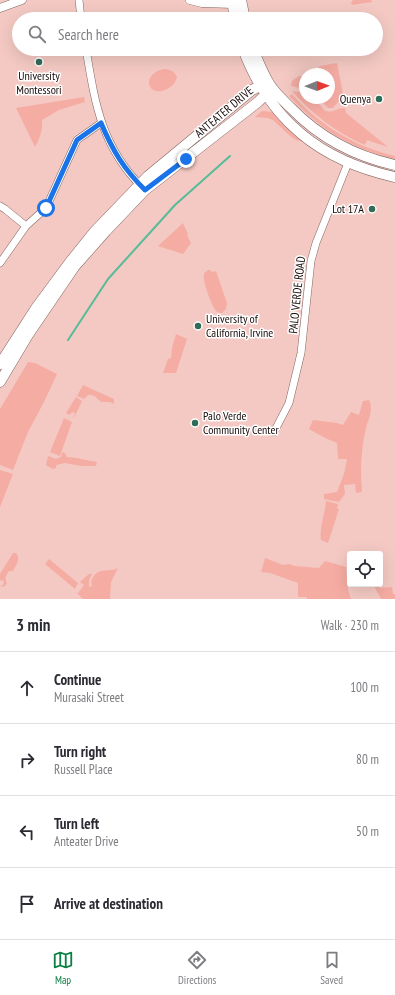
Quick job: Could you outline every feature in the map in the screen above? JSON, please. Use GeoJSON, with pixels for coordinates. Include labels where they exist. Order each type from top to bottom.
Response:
{"type":"FeatureCollection","features":[{"type":"Feature","properties":{"kind":"main road"},"geometry":{"type":"LineString","coordinates":[[235,1],[235,12]]}},
{"type":"Feature","properties":{"kind":"main road"},"geometry":{"type":"LineString","coordinates":[[235,1],[241,12]]}},
{"type":"Feature","properties":{"kind":"main road"},"geometry":{"type":"LineString","coordinates":[[246,56],[253,75],[290,124],[316,145],[348,163],[395,177]]}},
{"type":"Feature","properties":{"kind":"main road"},"geometry":{"type":"LineString","coordinates":[[255,56],[265,89],[279,97],[296,114],[327,139],[356,154],[395,165]]}},
{"type":"Feature","properties":{"kind":"main road","name":"ANTEATER DRIVE"},"geometry":{"type":"LineString","coordinates":[[0,382],[75,266],[143,187],[148,176],[252,90],[265,89]]}},
{"type":"Feature","properties":{"kind":"main road","name":"ANTEATER DRIVE"},"geometry":{"type":"LineString","coordinates":[[0,364],[36,308],[95,231],[143,187]]}},
{"type":"Feature","properties":{"kind":"main road"},"geometry":{"type":"LineString","coordinates":[[21,348],[22,339],[58,284],[62,273]]}},
{"type":"Feature","properties":{"kind":"street"},"geometry":{"type":"LineString","coordinates":[[0,8],[22,0]]}},
{"type":"Feature","properties":{"kind":"street"},"geometry":{"type":"LineString","coordinates":[[79,0],[80,12]]}},
{"type":"Feature","properties":{"kind":"street"},"geometry":{"type":"LineString","coordinates":[[190,0],[202,3],[235,1]]}},
{"type":"Feature","properties":{"kind":"street"},"geometry":{"type":"LineString","coordinates":[[87,56],[95,104],[101,123],[113,151],[127,170],[143,187]]}},
{"type":"Feature","properties":{"kind":"street"},"geometry":{"type":"LineString","coordinates":[[0,262],[26,226],[46,208],[77,140],[101,123]]}},
{"type":"Feature","properties":{"kind":"street","name":"PALO VERDE ROAD"},"geometry":{"type":"LineString","coordinates":[[274,432],[289,403],[301,353],[311,261],[316,243],[348,163]]}},
{"type":"Feature","properties":{"kind":"street"},"geometry":{"type":"LineString","coordinates":[[0,206],[26,226]]}},
{"type":"Feature","properties":{"kind":"shaded area","name":"University of California, Irvine"},"geometry":{"type":"Polygon","coordinates":[[[0,0],[395,0],[395,599],[0,599],[0,0]]]}},
{"type":"Feature","properties":{"kind":"shaded area"},"geometry":{"type":"Polygon","coordinates":[[[353,0],[371,0],[372,2],[352,5],[351,3],[353,0]]]}},
{"type":"Feature","properties":{"kind":"shaded area"},"geometry":{"type":"Polygon","coordinates":[[[337,63],[344,99],[339,101],[333,108],[328,108],[324,104],[335,104],[335,68],[318,68],[320,66],[337,63]]]}},
{"type":"Feature","properties":{"kind":"shaded area"},"geometry":{"type":"Polygon","coordinates":[[[165,69],[171,70],[177,77],[172,85],[167,89],[155,91],[151,88],[149,80],[157,71],[165,69]]]}},
{"type":"Feature","properties":{"kind":"shaded area"},"geometry":{"type":"Polygon","coordinates":[[[299,76],[299,88],[291,86],[292,81],[299,76]]]}},
{"type":"Feature","properties":{"kind":"shaded area"},"geometry":{"type":"Polygon","coordinates":[[[292,91],[299,92],[299,98],[292,91]]]}},
{"type":"Feature","properties":{"kind":"shaded area"},"geometry":{"type":"Polygon","coordinates":[[[292,94],[299,101],[299,104],[302,104],[314,116],[352,141],[395,156],[395,159],[363,149],[337,136],[313,119],[289,96],[292,94]]]}},
{"type":"Feature","properties":{"kind":"shaded area"},"geometry":{"type":"Polygon","coordinates":[[[84,97],[85,102],[59,110],[42,120],[41,134],[35,147],[16,108],[84,97]]]}},
{"type":"Feature","properties":{"kind":"shaded area"},"geometry":{"type":"Polygon","coordinates":[[[305,104],[319,104],[325,111],[345,108],[346,113],[388,147],[367,140],[365,145],[345,135],[335,129],[305,104]]]}},
{"type":"Feature","properties":{"kind":"shaded area"},"geometry":{"type":"Polygon","coordinates":[[[262,111],[273,112],[304,142],[296,140],[290,136],[273,120],[255,117],[262,111]]]}},
{"type":"Feature","properties":{"kind":"shaded area"},"geometry":{"type":"Polygon","coordinates":[[[183,223],[191,243],[183,254],[158,246],[183,223]]]}},
{"type":"Feature","properties":{"kind":"shaded area"},"geometry":{"type":"Polygon","coordinates":[[[208,270],[212,272],[216,271],[227,303],[226,309],[222,313],[216,311],[204,282],[204,273],[208,270]]]}},
{"type":"Feature","properties":{"kind":"shaded area"},"geometry":{"type":"Polygon","coordinates":[[[176,334],[187,339],[176,373],[163,373],[168,359],[171,358],[176,334]]]}},
{"type":"Feature","properties":{"kind":"shaded area"},"geometry":{"type":"Polygon","coordinates":[[[28,362],[35,363],[57,374],[28,432],[13,470],[0,465],[0,409],[28,362]]]}},
{"type":"Feature","properties":{"kind":"shaded area"},"geometry":{"type":"Polygon","coordinates":[[[83,385],[114,399],[114,404],[110,402],[101,402],[93,395],[88,395],[84,399],[77,396],[83,385]]]}},
{"type":"Feature","properties":{"kind":"shaded area"},"geometry":{"type":"Polygon","coordinates":[[[76,397],[82,401],[74,418],[72,416],[74,417],[75,413],[73,412],[69,415],[66,413],[76,397]]]}},
{"type":"Feature","properties":{"kind":"shaded area"},"geometry":{"type":"Polygon","coordinates":[[[369,400],[371,412],[363,441],[361,475],[362,492],[356,493],[355,484],[344,485],[345,494],[339,502],[324,499],[324,494],[337,492],[344,474],[347,459],[338,459],[337,443],[309,429],[313,420],[343,425],[351,412],[359,415],[363,401],[369,400]]]}},
{"type":"Feature","properties":{"kind":"shaded area"},"geometry":{"type":"Polygon","coordinates":[[[64,418],[72,422],[60,456],[50,452],[64,418]]]}},
{"type":"Feature","properties":{"kind":"shaded area"},"geometry":{"type":"Polygon","coordinates":[[[64,452],[67,457],[97,462],[96,466],[81,466],[65,463],[56,465],[56,468],[53,469],[46,465],[48,456],[56,459],[61,457],[62,453],[64,452]]]}},
{"type":"Feature","properties":{"kind":"shaded area"},"geometry":{"type":"Polygon","coordinates":[[[0,470],[13,474],[0,507],[0,470]]]}},
{"type":"Feature","properties":{"kind":"shaded area"},"geometry":{"type":"Polygon","coordinates":[[[326,501],[338,504],[337,509],[339,509],[328,543],[321,540],[321,526],[326,501]]]}},
{"type":"Feature","properties":{"kind":"shaded area"},"geometry":{"type":"Polygon","coordinates":[[[13,553],[16,553],[18,562],[13,571],[9,571],[7,574],[7,583],[4,587],[0,586],[3,585],[4,581],[0,581],[0,574],[13,553]]]}},
{"type":"Feature","properties":{"kind":"shaded area"},"geometry":{"type":"Polygon","coordinates":[[[265,558],[283,565],[290,564],[294,566],[319,568],[325,561],[346,567],[347,587],[351,599],[307,599],[307,597],[298,597],[298,583],[270,573],[261,572],[265,558]]]}},
{"type":"Feature","properties":{"kind":"shaded area"},"geometry":{"type":"Polygon","coordinates":[[[49,559],[78,583],[75,589],[45,564],[49,559]]]}},
{"type":"Feature","properties":{"kind":"shaded area"},"geometry":{"type":"Polygon","coordinates":[[[118,568],[111,582],[110,599],[83,599],[76,592],[78,593],[84,585],[80,582],[89,574],[92,574],[89,580],[89,587],[92,586],[91,581],[94,576],[100,571],[118,568]]]}},
{"type":"Feature","properties":{"kind":"shaded area"},"geometry":{"type":"Polygon","coordinates":[[[375,587],[392,587],[393,594],[395,594],[395,599],[381,599],[375,587]]]}},
{"type":"Feature","properties":{"kind":"waterway"},"geometry":{"type":"LineString","coordinates":[[68,340],[108,279],[175,205],[230,156]]}},
{"type":"Feature","properties":{"kind":"place","name":"University Montessori"},"geometry":{"type":"Point","coordinates":[39,62]}},
{"type":"Feature","properties":{"kind":"place","name":"Quenya"},"geometry":{"type":"Point","coordinates":[379,99]}},
{"type":"Feature","properties":{"kind":"place","name":"Lot 17A"},"geometry":{"type":"Point","coordinates":[372,209]}},
{"type":"Feature","properties":{"kind":"place","name":"University of California, Irvine"},"geometry":{"type":"Point","coordinates":[198,326]}},
{"type":"Feature","properties":{"kind":"place","name":"Palo Verde Community Center"},"geometry":{"type":"Point","coordinates":[195,423]}},
{"type":"Feature","properties":{"kind":"route"},"geometry":{"type":"LineString","coordinates":[[46,208],[77,140],[101,123],[113,151],[127,170],[145,190],[186,159]]}}]}
